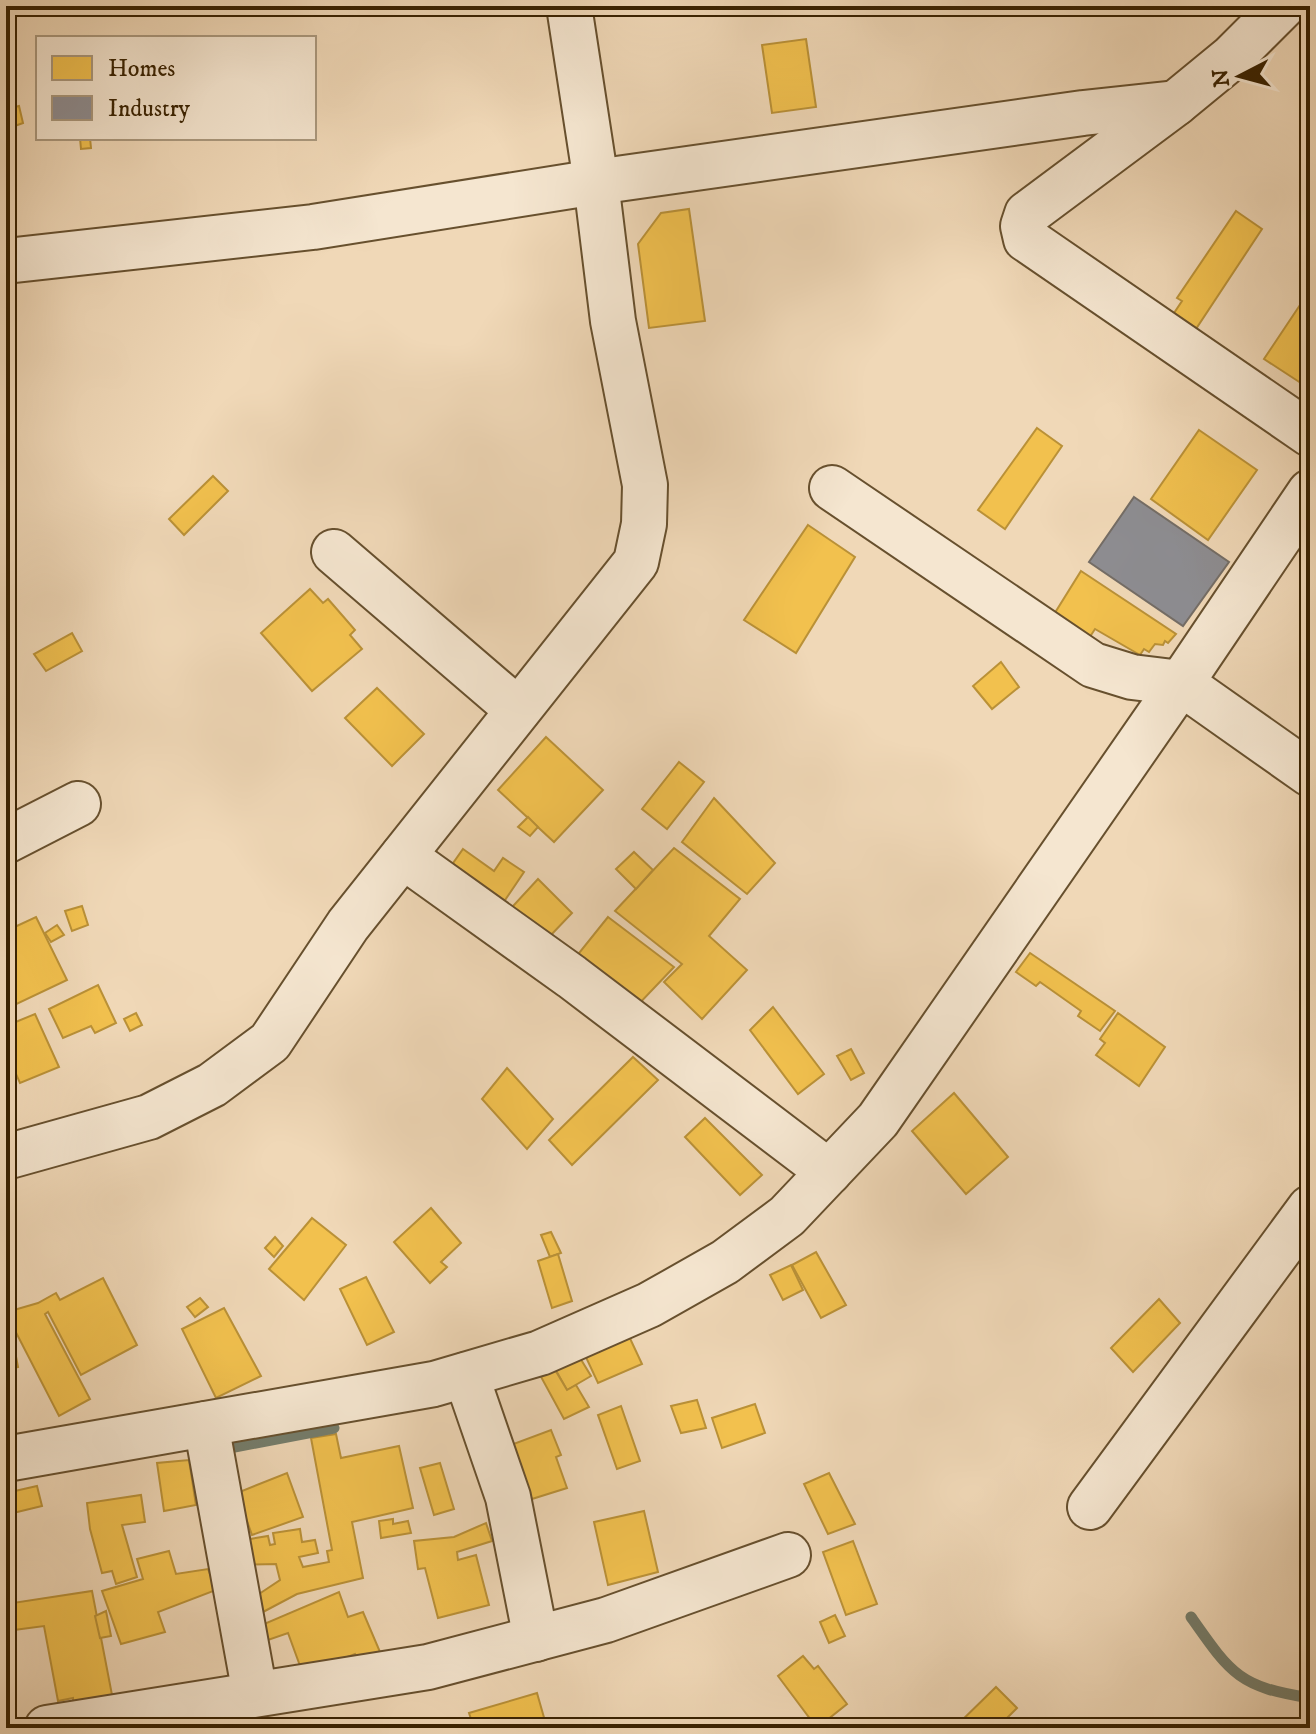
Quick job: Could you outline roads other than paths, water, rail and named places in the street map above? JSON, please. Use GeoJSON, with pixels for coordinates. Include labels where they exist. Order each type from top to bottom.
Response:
{"type":"FeatureCollection","features":[{"type":"Feature","properties":{"kind":"street"},"geometry":{"type":"LineString","coordinates":[[6,1157],[149,1117],[212,1085],[270,1042],[348,925],[636,562],[644,524],[645,485],[613,321],[569,6]]}},
{"type":"Feature","properties":{"kind":"street"},"geometry":{"type":"LineString","coordinates":[[1283,6],[1232,57],[1176,103],[1027,214],[1023,226],[1026,239],[1310,434]]}},
{"type":"Feature","properties":{"kind":"street"},"geometry":{"type":"LineString","coordinates":[[6,261],[313,227],[596,182],[1083,113],[1176,103]]}},
{"type":"Feature","properties":{"kind":"street"},"geometry":{"type":"LineString","coordinates":[[832,488],[1093,665],[1132,677],[1181,683],[1310,774]]}},
{"type":"Feature","properties":{"kind":"street"},"geometry":{"type":"LineString","coordinates":[[6,1459],[434,1384],[540,1353],[649,1305],[725,1262],[787,1216],[878,1120],[1310,492]]}},
{"type":"Feature","properties":{"kind":"street"},"geometry":{"type":"LineString","coordinates":[[334,552],[518,710]]}},
{"type":"Feature","properties":{"kind":"street"},"geometry":{"type":"LineString","coordinates":[[6,841],[78,804]]}},
{"type":"Feature","properties":{"kind":"street"},"geometry":{"type":"LineString","coordinates":[[403,856],[572,977],[829,1172]]}},
{"type":"Feature","properties":{"kind":"street"},"geometry":{"type":"LineString","coordinates":[[1090,1507],[1310,1208]]}},
{"type":"Feature","properties":{"kind":"street"},"geometry":{"type":"LineString","coordinates":[[466,1375],[508,1497],[536,1639]]}},
{"type":"Feature","properties":{"kind":"street"},"geometry":{"type":"LineString","coordinates":[[206,1424],[275,1704]]}},
{"type":"Feature","properties":{"kind":"street"},"geometry":{"type":"LineString","coordinates":[[47,1728],[275,1704],[606,1620],[788,1555]]}},
{"type":"Feature","properties":{"kind":"waterway"},"geometry":{"type":"LineString","coordinates":[[219,1450],[334,1428]]}},
{"type":"Feature","properties":{"kind":"waterway"},"geometry":{"type":"LineString","coordinates":[[1191,1617],[1216,1652],[1239,1675],[1267,1689],[1310,1698]]}}]}
